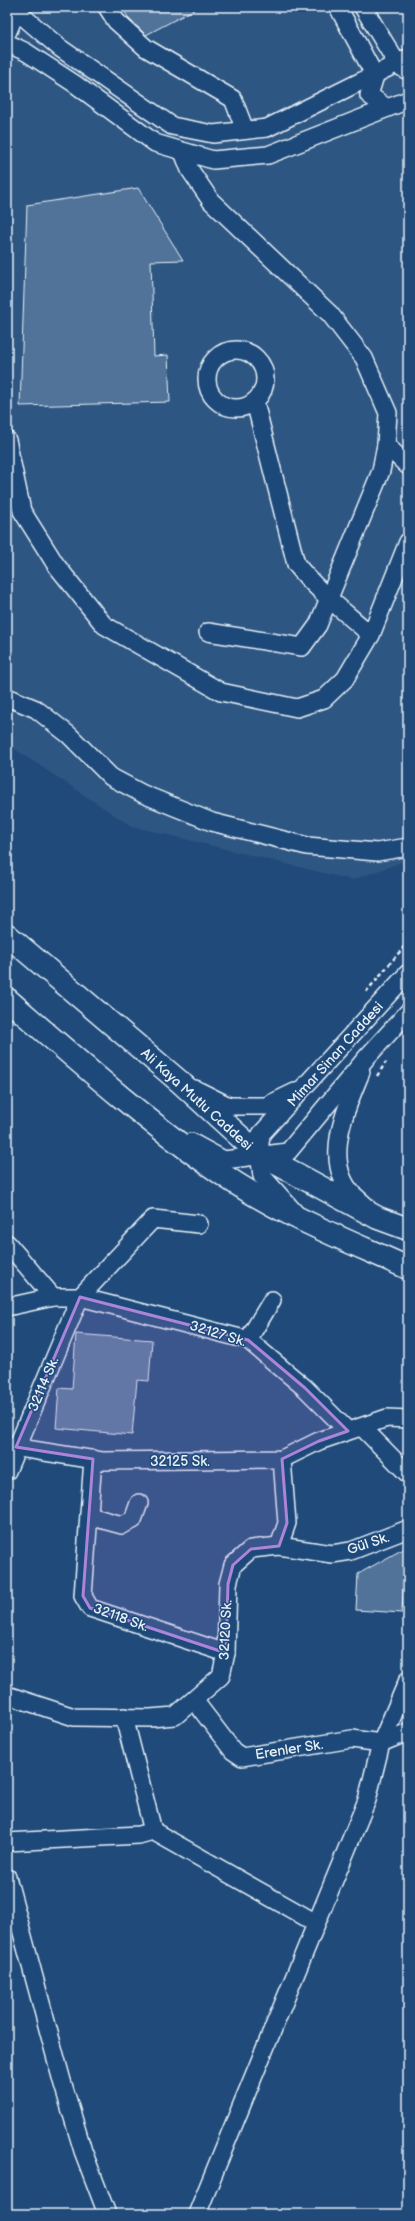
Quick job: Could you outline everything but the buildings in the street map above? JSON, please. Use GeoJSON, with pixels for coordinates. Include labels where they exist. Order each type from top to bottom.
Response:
{"type":"FeatureCollection","features":[{"type":"Feature","properties":{"kind":"main road","name":"Ali Kaya Mutlu Caddesi"},"geometry":{"type":"LineString","coordinates":[[7,935],[180,1082],[260,1144],[378,1218],[408,1229]]}},
{"type":"Feature","properties":{"kind":"main road"},"geometry":{"type":"LineString","coordinates":[[7,999],[108,1088],[219,1173],[304,1222],[408,1268]]}},
{"type":"Feature","properties":{"kind":"street"},"geometry":{"type":"LineString","coordinates":[[107,7],[116,21],[146,48],[233,99],[245,130]]}},
{"type":"Feature","properties":{"kind":"street"},"geometry":{"type":"LineString","coordinates":[[342,7],[339,9],[375,76],[369,95],[387,108]]}},
{"type":"Feature","properties":{"kind":"street"},"geometry":{"type":"LineString","coordinates":[[13,8],[60,48],[172,126],[212,134],[267,128],[375,76],[405,65],[363,7]]}},
{"type":"Feature","properties":{"kind":"street"},"geometry":{"type":"LineString","coordinates":[[7,33],[14,17],[13,8]]}},
{"type":"Feature","properties":{"kind":"street"},"geometry":{"type":"LineString","coordinates":[[7,43],[26,52],[75,84],[155,143],[213,160],[268,155],[408,100]]}},
{"type":"Feature","properties":{"kind":"street"},"geometry":{"type":"LineString","coordinates":[[183,152],[190,170],[210,201],[330,314],[364,358],[388,413],[386,445],[381,471],[318,625],[302,646],[208,632]]}},
{"type":"Feature","properties":{"kind":"street"},"geometry":{"type":"LineString","coordinates":[[255,402],[296,564],[305,576],[328,598],[370,634]]}},
{"type":"Feature","properties":{"kind":"street"},"geometry":{"type":"LineString","coordinates":[[7,440],[22,511],[56,565],[104,625],[221,692],[297,708],[324,699],[345,678],[370,634],[408,542]]}},
{"type":"Feature","properties":{"kind":"street"},"geometry":{"type":"LineString","coordinates":[[386,445],[408,466]]}},
{"type":"Feature","properties":{"kind":"street"},"geometry":{"type":"LineString","coordinates":[[7,697],[36,709],[69,735],[111,777],[143,794],[212,822],[307,846],[377,852],[408,847]]}},
{"type":"Feature","properties":{"kind":"street","name":"Mimar Sinan Caddesi"},"geometry":{"type":"LineString","coordinates":[[150,1120],[224,1160],[260,1144],[303,1089],[408,973]]}},
{"type":"Feature","properties":{"kind":"street","name":"Mimar Sinan Caddesi"},"geometry":{"type":"LineString","coordinates":[[260,1144],[288,1152],[367,1057],[408,1012]]}},
{"type":"Feature","properties":{"kind":"street"},"geometry":{"type":"LineString","coordinates":[[367,1057],[347,1106],[337,1151],[341,1173],[350,1190],[378,1218]]}},
{"type":"Feature","properties":{"kind":"street"},"geometry":{"type":"LineString","coordinates":[[180,1082],[229,1106],[266,1106],[303,1089]]}},
{"type":"Feature","properties":{"kind":"street"},"geometry":{"type":"LineString","coordinates":[[260,1144],[262,1176],[304,1222]]}},
{"type":"Feature","properties":{"kind":"street","name":"32114 Sk."},"geometry":{"type":"LineString","coordinates":[[7,1471],[11,1446],[80,1297],[153,1219],[199,1224]]}},
{"type":"Feature","properties":{"kind":"street"},"geometry":{"type":"LineString","coordinates":[[7,1243],[53,1297]]}},
{"type":"Feature","properties":{"kind":"street","name":"32127 Sk."},"geometry":{"type":"LineString","coordinates":[[7,1307],[53,1297],[80,1297],[248,1340],[408,1474]]}},
{"type":"Feature","properties":{"kind":"street"},"geometry":{"type":"LineString","coordinates":[[248,1340],[272,1300]]}},
{"type":"Feature","properties":{"kind":"street"},"geometry":{"type":"LineString","coordinates":[[355,1429],[387,1418],[408,1419]]}},
{"type":"Feature","properties":{"kind":"street","name":"32125 Sk."},"geometry":{"type":"LineString","coordinates":[[11,1446],[93,1459],[176,1461],[282,1459],[319,1441],[355,1429]]}},
{"type":"Feature","properties":{"kind":"street","name":"32118 Sk."},"geometry":{"type":"LineString","coordinates":[[93,1459],[83,1596],[90,1608],[226,1653]]}},
{"type":"Feature","properties":{"kind":"street"},"geometry":{"type":"LineString","coordinates":[[279,1546],[287,1523],[282,1459]]}},
{"type":"Feature","properties":{"kind":"street"},"geometry":{"type":"LineString","coordinates":[[89,1516],[122,1525],[134,1520],[139,1503]]}},
{"type":"Feature","properties":{"kind":"street","name":"Gül Sk."},"geometry":{"type":"LineString","coordinates":[[279,1546],[332,1554],[351,1551],[408,1530]]}},
{"type":"Feature","properties":{"kind":"street","name":"32120 Sk."},"geometry":{"type":"LineString","coordinates":[[7,1695],[74,1717],[124,1718],[175,1716],[221,1676],[226,1653],[228,1584],[233,1565],[251,1549],[279,1546]]}},
{"type":"Feature","properties":{"kind":"street"},"geometry":{"type":"LineString","coordinates":[[197,2214],[366,1800],[381,1743],[408,1680]]}},
{"type":"Feature","properties":{"kind":"street","name":"Erenler Sk."},"geometry":{"type":"LineString","coordinates":[[194,1700],[234,1751],[242,1757],[352,1739],[381,1743]]}},
{"type":"Feature","properties":{"kind":"street"},"geometry":{"type":"LineString","coordinates":[[124,1718],[153,1831]]}},
{"type":"Feature","properties":{"kind":"street"},"geometry":{"type":"LineString","coordinates":[[381,1743],[408,1732]]}},
{"type":"Feature","properties":{"kind":"street"},"geometry":{"type":"LineString","coordinates":[[7,1842],[139,1835],[153,1831],[316,1923]]}},
{"type":"Feature","properties":{"kind":"street"},"geometry":{"type":"LineString","coordinates":[[7,1877],[62,2081],[83,2151],[107,2214]]}},
{"type":"Feature","properties":{"kind":"path"},"geometry":{"type":"LineString","coordinates":[[373,1083],[390,1056]]}},
{"type":"Feature","properties":{"kind":"highlighted area"},"geometry":{"type":"Polygon","coordinates":[[[80,1297],[248,1340],[305,1388],[348,1431],[319,1441],[282,1459],[287,1523],[279,1546],[251,1549],[233,1565],[228,1584],[226,1653],[90,1608],[83,1596],[93,1459],[16,1447],[80,1297]]]}},
{"type":"Feature","properties":{"kind":"shaded area"},"geometry":{"type":"Polygon","coordinates":[[[7,7],[408,7],[408,860],[352,880],[131,826],[7,744],[7,7]]]}}]}
